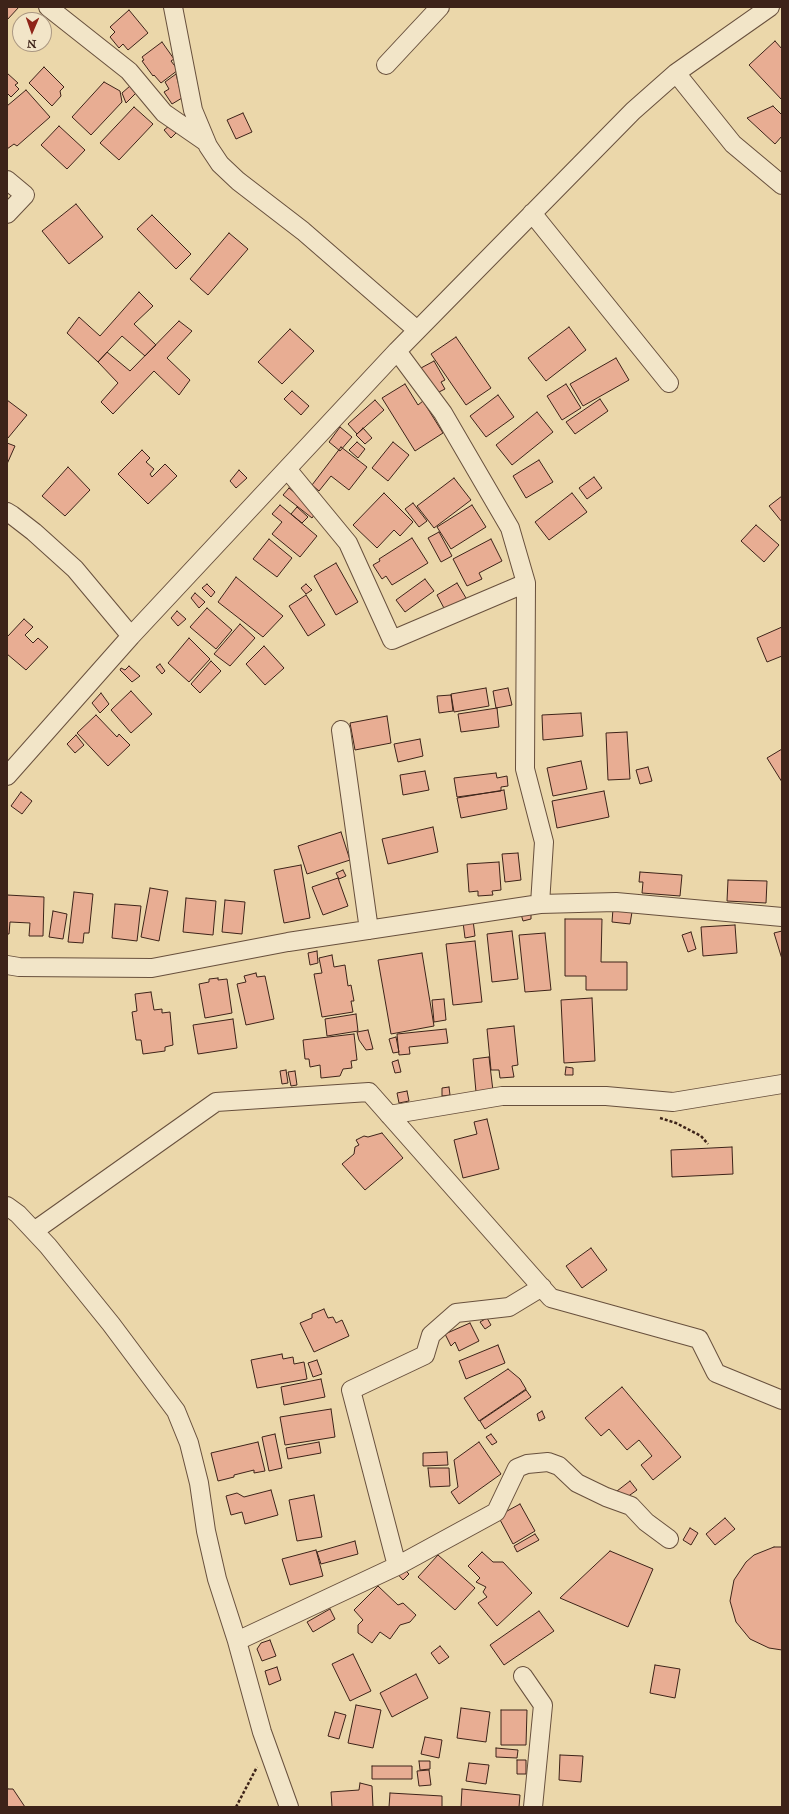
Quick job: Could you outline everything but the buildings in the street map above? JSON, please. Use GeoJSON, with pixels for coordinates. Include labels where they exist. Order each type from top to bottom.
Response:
{"type":"FeatureCollection","features":[{"type":"Feature","properties":{"kind":"street"},"geometry":{"type":"LineString","coordinates":[[48,7],[129,71],[164,113],[206,142]]}},
{"type":"Feature","properties":{"kind":"street"},"geometry":{"type":"LineString","coordinates":[[173,7],[193,110],[206,142],[220,164],[238,181],[303,231],[417,330]]}},
{"type":"Feature","properties":{"kind":"street"},"geometry":{"type":"LineString","coordinates":[[386,65],[440,7]]}},
{"type":"Feature","properties":{"kind":"street"},"geometry":{"type":"LineString","coordinates":[[7,776],[131,636],[288,469],[397,350],[633,110],[676,73],[764,9]]}},
{"type":"Feature","properties":{"kind":"street"},"geometry":{"type":"LineString","coordinates":[[676,73],[733,144],[782,185]]}},
{"type":"Feature","properties":{"kind":"street"},"geometry":{"type":"LineString","coordinates":[[7,180],[25,195],[7,214]]}},
{"type":"Feature","properties":{"kind":"street"},"geometry":{"type":"LineString","coordinates":[[532,213],[669,383]]}},
{"type":"Feature","properties":{"kind":"street"},"geometry":{"type":"LineString","coordinates":[[397,350],[443,413],[510,528],[526,583],[525,769],[544,842],[540,904]]}},
{"type":"Feature","properties":{"kind":"street"},"geometry":{"type":"LineString","coordinates":[[288,469],[348,543],[392,640],[526,583]]}},
{"type":"Feature","properties":{"kind":"street"},"geometry":{"type":"LineString","coordinates":[[7,512],[34,532],[75,569],[131,636]]}},
{"type":"Feature","properties":{"kind":"street"},"geometry":{"type":"LineString","coordinates":[[341,730],[369,930]]}},
{"type":"Feature","properties":{"kind":"street"},"geometry":{"type":"LineString","coordinates":[[7,965],[19,967],[152,968],[288,942],[540,904],[616,902],[782,917]]}},
{"type":"Feature","properties":{"kind":"street"},"geometry":{"type":"LineString","coordinates":[[389,1115],[502,1096],[606,1096],[673,1102],[782,1084]]}},
{"type":"Feature","properties":{"kind":"street"},"geometry":{"type":"LineString","coordinates":[[34,1231],[216,1102],[369,1092],[551,1298],[699,1339],[716,1373],[782,1400]]}},
{"type":"Feature","properties":{"kind":"street"},"geometry":{"type":"LineString","coordinates":[[7,1206],[18,1214],[48,1246],[111,1324],[176,1411],[189,1443],[199,1483],[206,1531],[217,1579],[237,1640],[268,1749],[289,1807]]}},
{"type":"Feature","properties":{"kind":"street"},"geometry":{"type":"LineString","coordinates":[[397,1566],[352,1390],[425,1355],[431,1335],[456,1314],[509,1307],[542,1287]]}},
{"type":"Feature","properties":{"kind":"street"},"geometry":{"type":"LineString","coordinates":[[237,1640],[397,1566],[496,1512],[518,1468],[527,1464],[548,1462],[559,1466],[577,1482],[606,1497],[631,1506],[646,1522],[669,1539]]}},
{"type":"Feature","properties":{"kind":"street"},"geometry":{"type":"LineString","coordinates":[[523,1676],[543,1705],[533,1807]]}},
{"type":"Feature","properties":{"kind":"path"},"geometry":{"type":"LineString","coordinates":[[656,1117],[676,1123],[701,1136],[708,1144]]}},
{"type":"Feature","properties":{"kind":"path"},"geometry":{"type":"LineString","coordinates":[[236,1807],[268,1749]]}}]}
